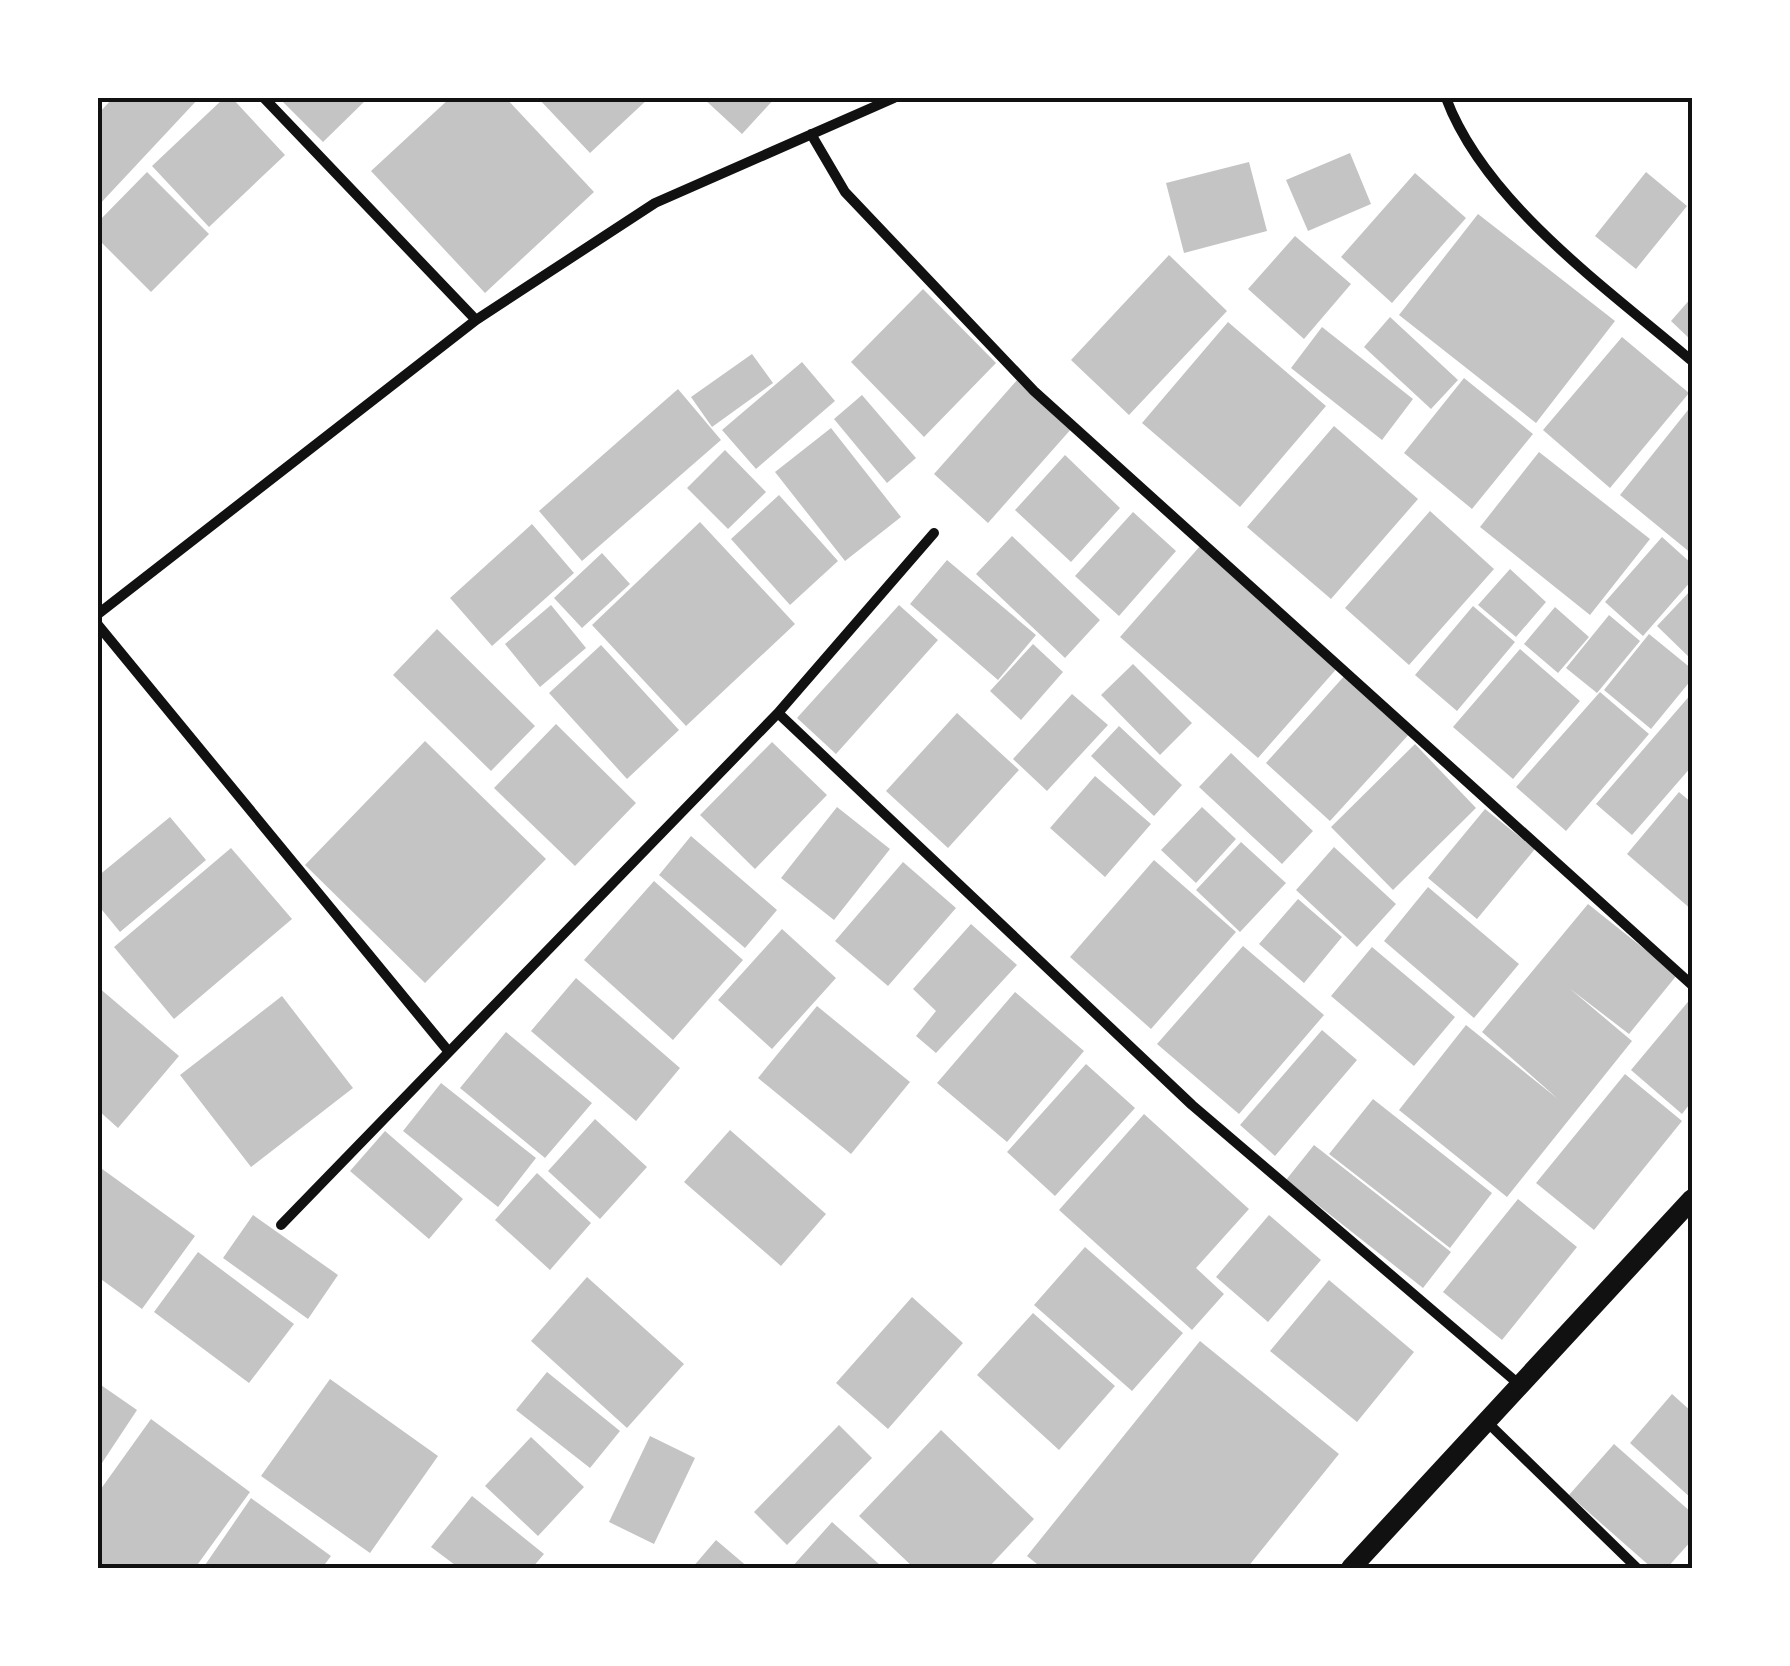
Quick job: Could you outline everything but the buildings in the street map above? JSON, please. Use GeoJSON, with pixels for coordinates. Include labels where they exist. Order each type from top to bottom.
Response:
{"type":"FeatureCollection","features":[{"type":"Feature","properties":{"kind":"main road"},"geometry":{"type":"LineString","coordinates":[[1350,1568],[1692,1199]]}},
{"type":"Feature","properties":{"kind":"street"},"geometry":{"type":"LineString","coordinates":[[264,98],[476,320]]}},
{"type":"Feature","properties":{"kind":"street"},"geometry":{"type":"LineString","coordinates":[[98,614],[476,320],[655,203],[891,98]]}},
{"type":"Feature","properties":{"kind":"street"},"geometry":{"type":"LineString","coordinates":[[1446,98],[1459,134],[1534,224],[1692,361]]}},
{"type":"Feature","properties":{"kind":"street"},"geometry":{"type":"LineString","coordinates":[[811,134],[845,192],[1034,390],[1692,985]]}},
{"type":"Feature","properties":{"kind":"street"},"geometry":{"type":"LineString","coordinates":[[282,1224],[778,714],[934,533]]}},
{"type":"Feature","properties":{"kind":"street"},"geometry":{"type":"LineString","coordinates":[[98,624],[449,1052]]}},
{"type":"Feature","properties":{"kind":"street"},"geometry":{"type":"LineString","coordinates":[[778,714],[1192,1105],[1521,1386]]}},
{"type":"Feature","properties":{"kind":"street"},"geometry":{"type":"LineString","coordinates":[[1487,1422],[1637,1568]]}}]}
